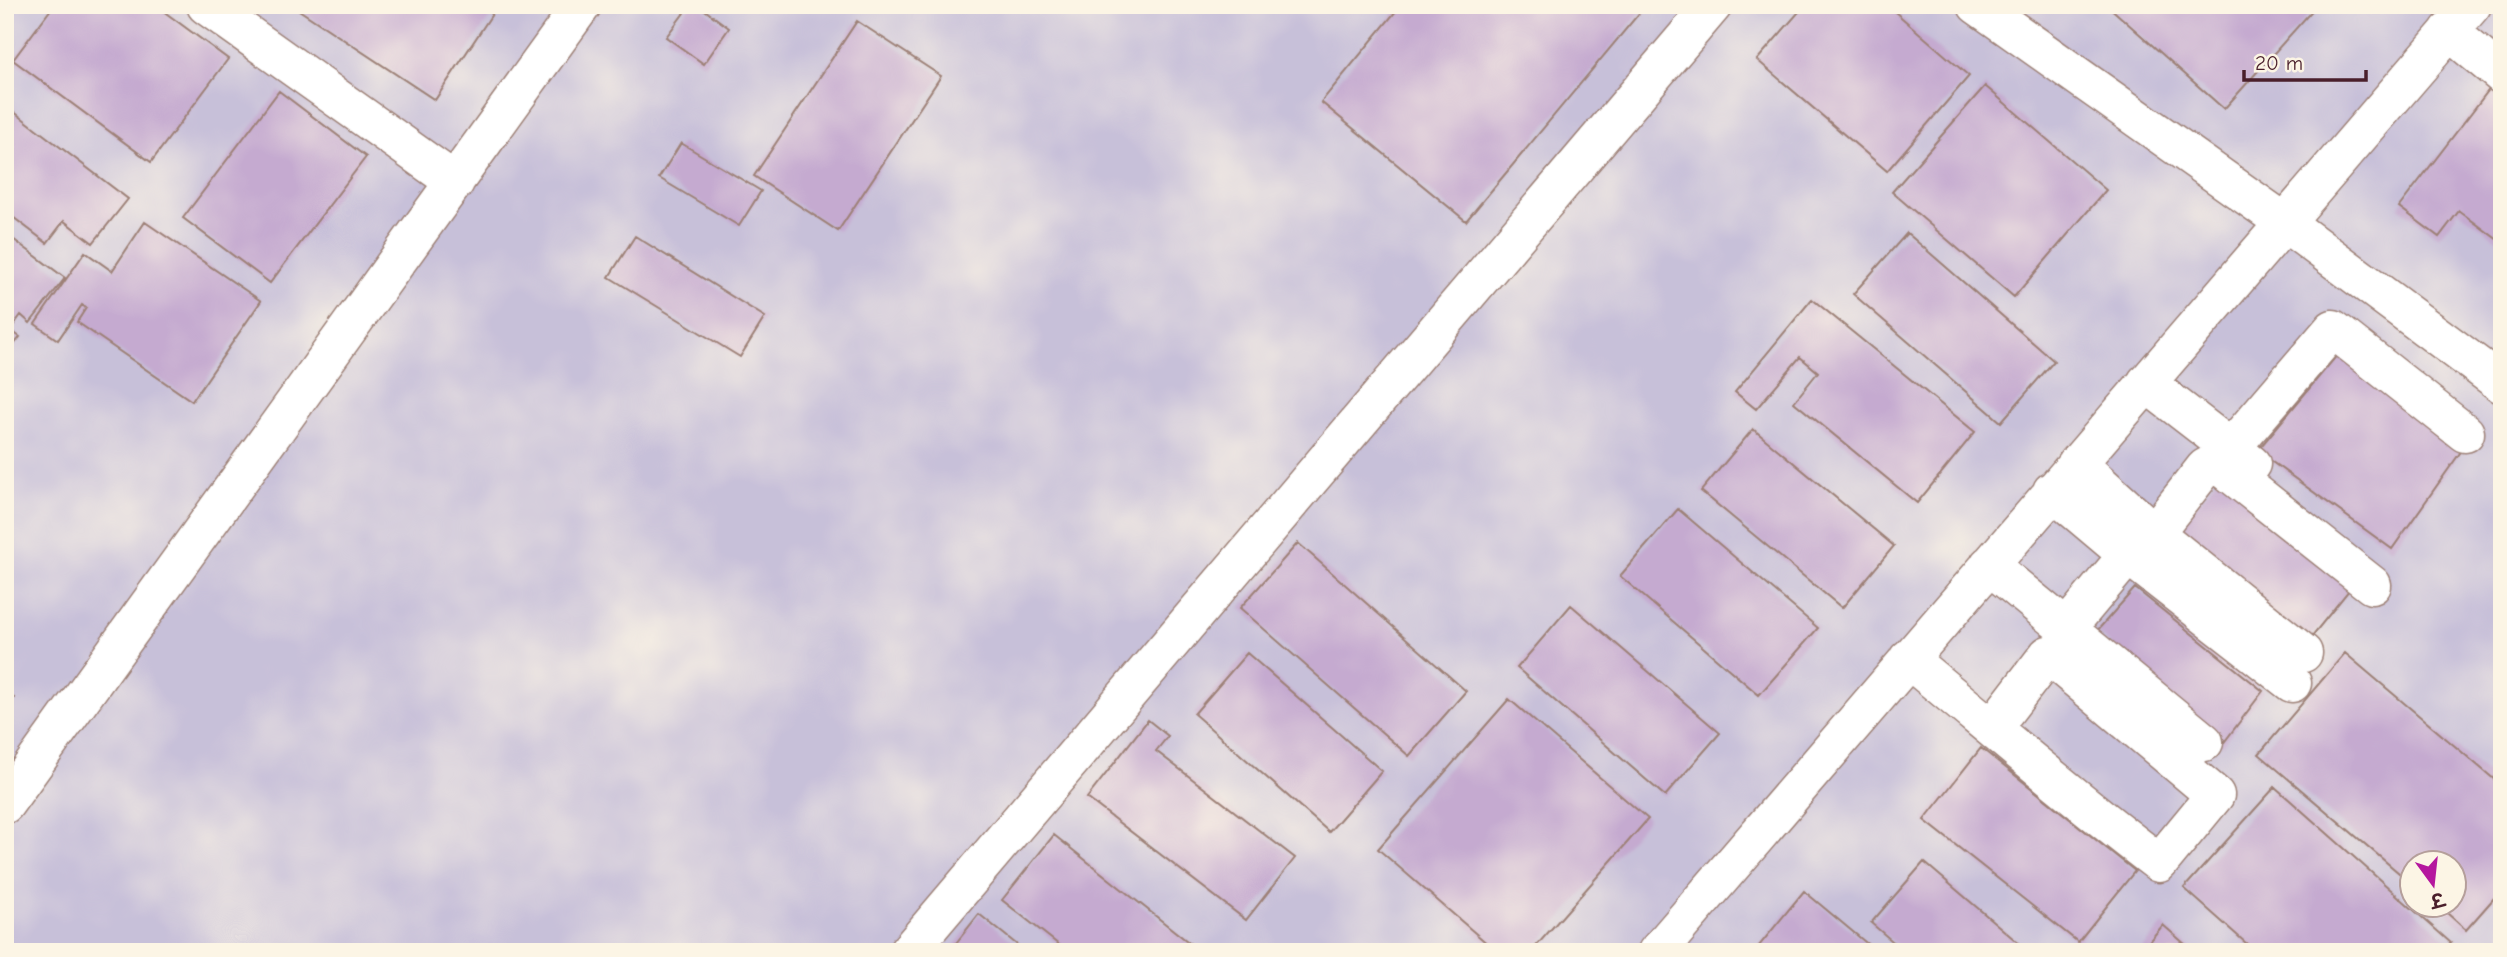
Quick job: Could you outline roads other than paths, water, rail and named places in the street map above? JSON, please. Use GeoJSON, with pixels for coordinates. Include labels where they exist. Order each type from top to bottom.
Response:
{"type":"FeatureCollection","features":[{"type":"Feature","properties":{"kind":"street"},"geometry":{"type":"LineString","coordinates":[[206,5],[455,181]]}},
{"type":"Feature","properties":{"kind":"street"},"geometry":{"type":"LineString","coordinates":[[5,804],[582,5]]}},
{"type":"Feature","properties":{"kind":"street"},"geometry":{"type":"LineString","coordinates":[[908,952],[1713,5]]}},
{"type":"Feature","properties":{"kind":"street"},"geometry":{"type":"LineString","coordinates":[[1977,5],[2284,222],[2502,384]]}},
{"type":"Feature","properties":{"kind":"street"},"geometry":{"type":"LineString","coordinates":[[1657,952],[2460,18],[2502,75]]}},
{"type":"Feature","properties":{"kind":"street"},"geometry":{"type":"LineString","coordinates":[[2231,448],[2333,329],[2465,433]]}},
{"type":"Feature","properties":{"kind":"street"},"geometry":{"type":"LineString","coordinates":[[2146,383],[2360,550]]}},
{"type":"Feature","properties":{"kind":"street"},"geometry":{"type":"LineString","coordinates":[[2066,629],[2205,468],[2216,462],[2372,585]]}},
{"type":"Feature","properties":{"kind":"street"},"geometry":{"type":"LineString","coordinates":[[2077,463],[2141,544]]}},
{"type":"Feature","properties":{"kind":"street"},"geometry":{"type":"LineString","coordinates":[[2052,491],[2141,544],[2298,668]]}},
{"type":"Feature","properties":{"kind":"street"},"geometry":{"type":"LineString","coordinates":[[1989,565],[2204,742]]}},
{"type":"Feature","properties":{"kind":"street"},"geometry":{"type":"LineString","coordinates":[[1908,659],[1992,728],[2158,863],[2215,795],[2048,654],[1992,728]]}}]}
